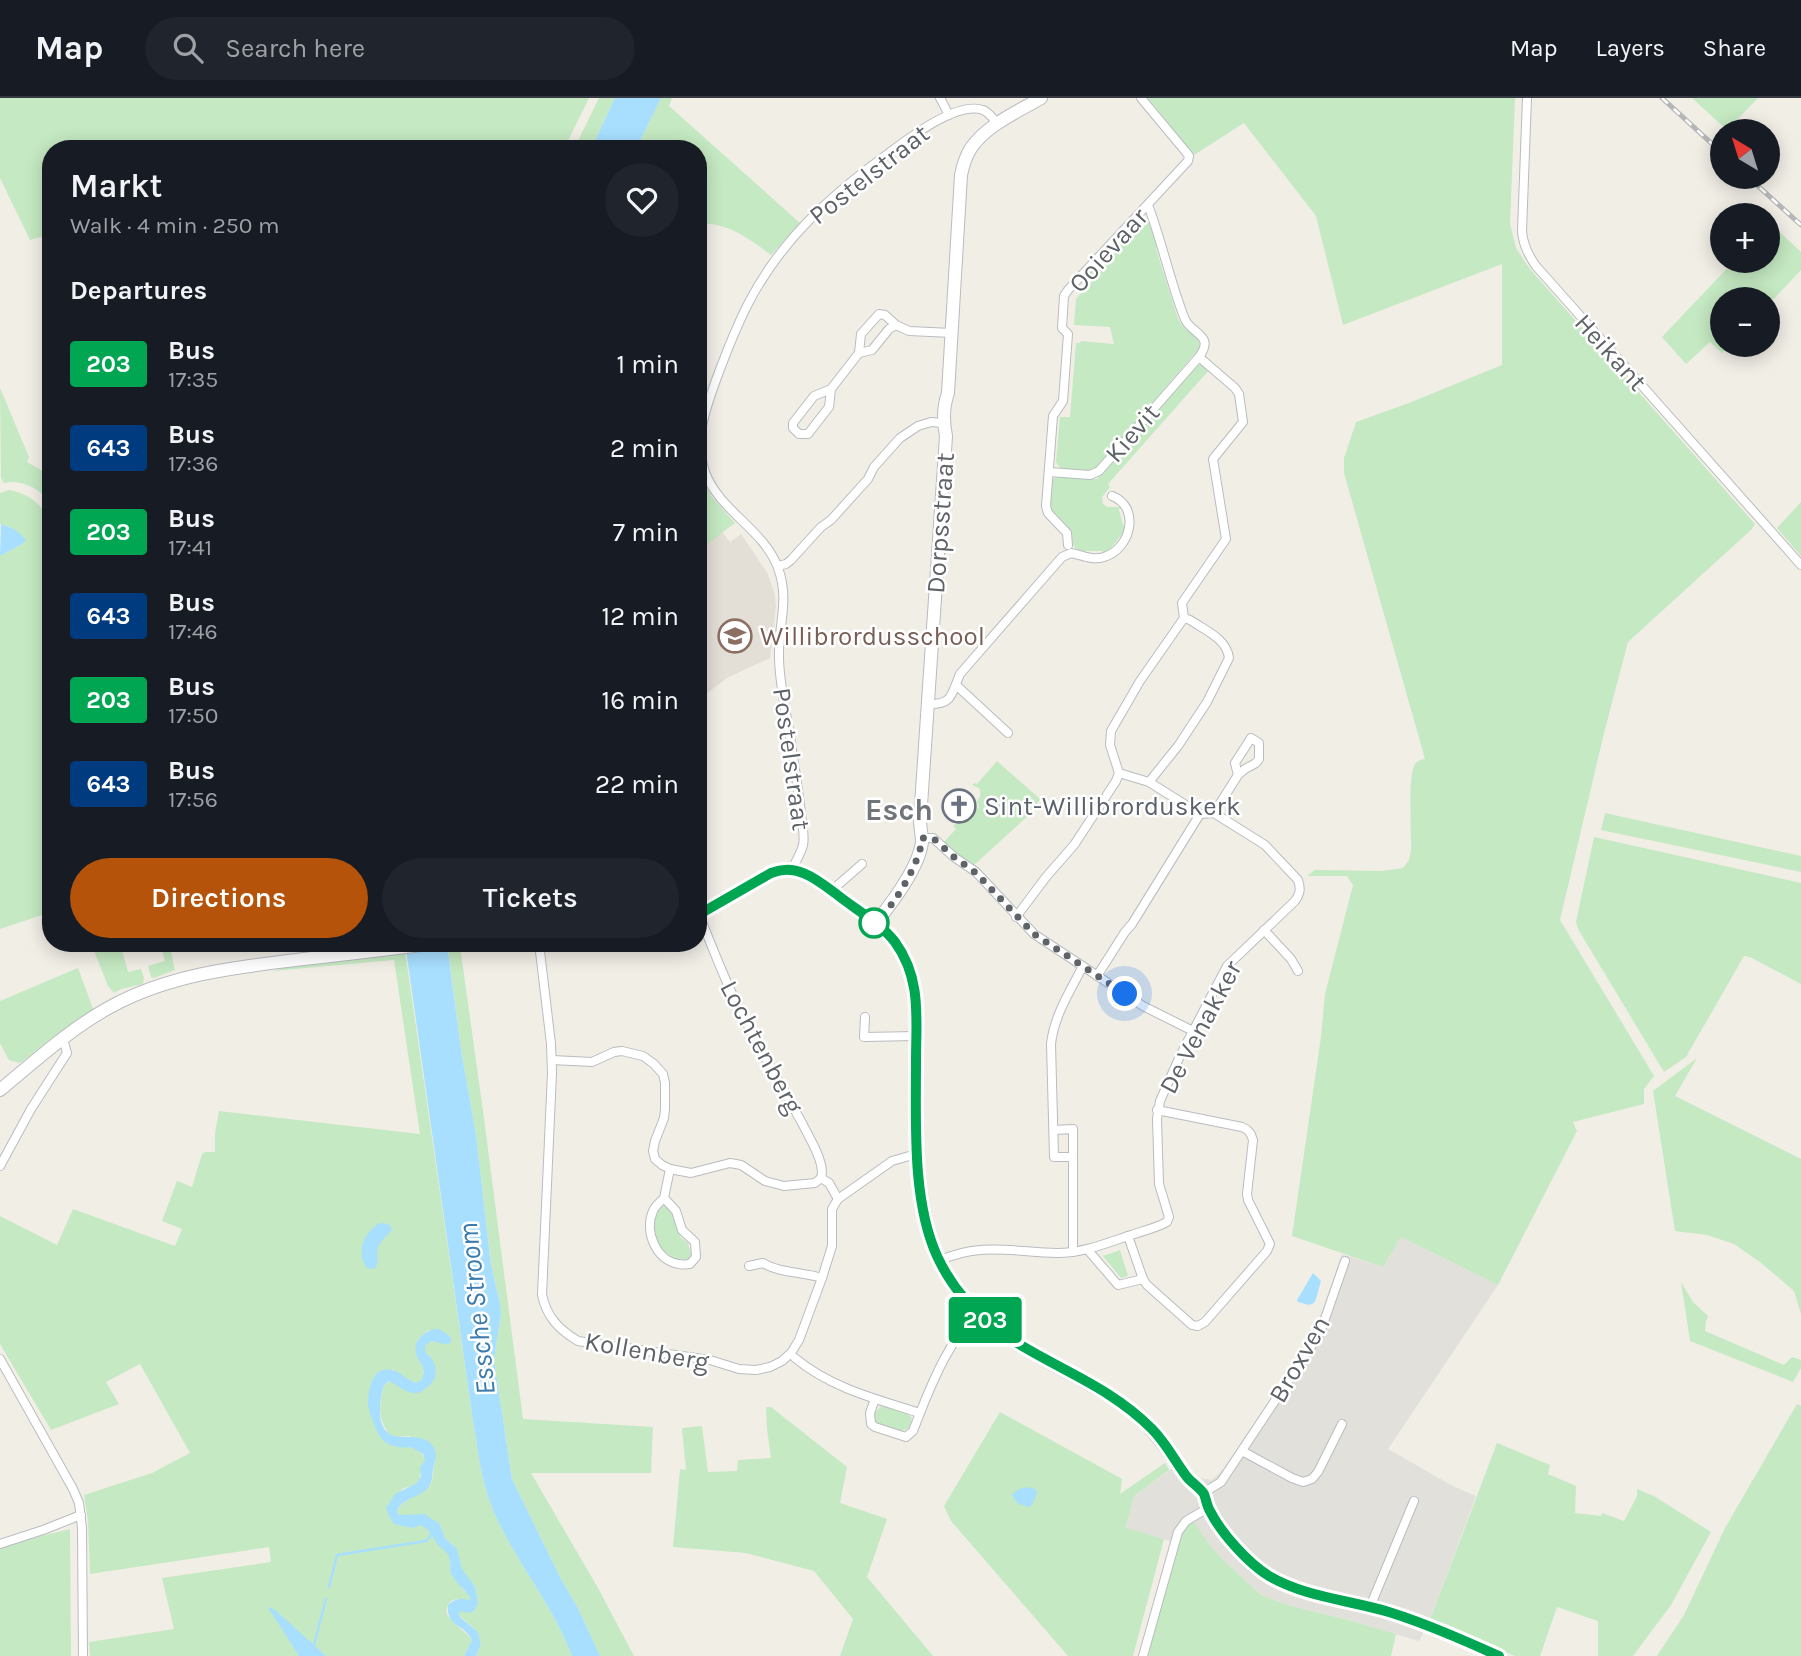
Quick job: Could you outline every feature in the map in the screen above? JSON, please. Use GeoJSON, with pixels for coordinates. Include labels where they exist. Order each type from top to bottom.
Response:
{"type":"FeatureCollection","features":[{"type":"Feature","properties":{"kind":"street"},"geometry":{"type":"LineString","coordinates":[[940,98],[949,115]]}},
{"type":"Feature","properties":{"kind":"street","name":"Dorpsstraat"},"geometry":{"type":"LineString","coordinates":[[875,924],[910,873],[922,838],[920,820],[946,436],[943,423],[944,403],[948,393],[961,175],[965,159],[981,137],[1041,98]]}},
{"type":"Feature","properties":{"kind":"street","name":"Ooievaar"},"geometry":{"type":"LineString","coordinates":[[1068,545],[1067,533],[1048,513],[1046,506],[1053,416],[1063,401],[1068,334],[1062,328],[1064,296],[1185,166],[1189,156],[1141,98]]}},
{"type":"Feature","properties":{"kind":"street","name":"Heikant"},"geometry":{"type":"LineString","coordinates":[[1527,98],[1522,231],[1529,256],[1801,565]]}},
{"type":"Feature","properties":{"kind":"street","name":"Postelstraat"},"geometry":{"type":"LineString","coordinates":[[707,408],[725,357],[750,300],[796,233],[834,195],[922,129],[949,115],[981,109],[989,113],[998,124]]}},
{"type":"Feature","properties":{"kind":"street"},"geometry":{"type":"LineString","coordinates":[[1016,917],[1074,845],[1116,781],[1119,774],[1111,745],[1111,731],[1140,681],[1184,618],[1182,603],[1226,539],[1213,459],[1243,422],[1238,390],[1199,357],[1206,342],[1184,320],[1148,205]]}},
{"type":"Feature","properties":{"kind":"street"},"geometry":{"type":"LineString","coordinates":[[831,389],[829,407],[808,434],[799,435],[793,428],[793,423],[814,396],[831,389],[859,353],[861,334],[879,314],[885,314],[896,325],[909,331],[952,333]]}},
{"type":"Feature","properties":{"kind":"street"},"geometry":{"type":"LineString","coordinates":[[859,353],[872,349],[889,329],[896,325]]}},
{"type":"Feature","properties":{"kind":"street","name":"Kievit"},"geometry":{"type":"LineString","coordinates":[[1049,472],[1095,474],[1199,357]]}},
{"type":"Feature","properties":{"kind":"street"},"geometry":{"type":"LineString","coordinates":[[778,566],[791,560],[821,527],[831,520],[901,438],[918,426],[931,422],[943,423]]}},
{"type":"Feature","properties":{"kind":"street","name":"Postelstraat"},"geometry":{"type":"LineString","coordinates":[[707,476],[717,495],[757,535],[778,566],[784,589],[779,656],[804,843],[792,869]]}},
{"type":"Feature","properties":{"kind":"street"},"geometry":{"type":"LineString","coordinates":[[927,704],[947,702],[960,674],[1062,557],[1071,553],[1096,559],[1115,552],[1123,544],[1130,528],[1129,517],[1118,499],[1112,496]]}},
{"type":"Feature","properties":{"kind":"street"},"geometry":{"type":"LineString","coordinates":[[1149,782],[1178,746],[1201,711],[1229,658],[1224,644],[1191,620],[1184,618]]}},
{"type":"Feature","properties":{"kind":"street"},"geometry":{"type":"LineString","coordinates":[[956,685],[1008,733]]}},
{"type":"Feature","properties":{"kind":"street"},"geometry":{"type":"LineString","coordinates":[[1119,774],[1149,782],[1199,814],[1214,813],[1238,775]]}},
{"type":"Feature","properties":{"kind":"street","name":"De Venakker"},"geometry":{"type":"LineString","coordinates":[[1128,1236],[1167,1222],[1169,1217],[1159,1184],[1157,1110],[1193,1031],[1227,966],[1299,895],[1298,880],[1265,845],[1214,813]]}},
{"type":"Feature","properties":{"kind":"street"},"geometry":{"type":"LineString","coordinates":[[1097,976],[1132,925],[1199,814]]}},
{"type":"Feature","properties":{"kind":"street"},"geometry":{"type":"LineString","coordinates":[[922,838],[933,838],[976,873],[1034,934],[1143,1006],[1193,1031]]}},
{"type":"Feature","properties":{"kind":"street"},"geometry":{"type":"LineString","coordinates":[[831,891],[862,864]]}},
{"type":"Feature","properties":{"kind":"street"},"geometry":{"type":"LineString","coordinates":[[707,910],[771,873],[792,869],[815,879],[894,941],[909,967],[915,985],[916,1154],[926,1221],[939,1261],[959,1292],[977,1312],[1019,1346],[1128,1407],[1155,1432],[1190,1480],[1203,1493],[1208,1508],[1228,1537],[1256,1568],[1273,1578],[1312,1593],[1425,1624],[1499,1656]]}},
{"type":"Feature","properties":{"kind":"street","name":"De Venakker"},"geometry":{"type":"LineString","coordinates":[[1264,930],[1291,959],[1298,971]]}},
{"type":"Feature","properties":{"kind":"street","name":"Lochtenberg"},"geometry":{"type":"LineString","coordinates":[[707,934],[742,1015],[817,1154],[822,1170],[821,1178]]}},
{"type":"Feature","properties":{"kind":"street"},"geometry":{"type":"LineString","coordinates":[[0,1090],[86,1022],[111,1006],[151,988],[206,972],[366,952]]}},
{"type":"Feature","properties":{"kind":"street","name":"Kollenberg"},"geometry":{"type":"LineString","coordinates":[[540,952],[552,1060],[542,1295],[551,1319],[564,1333],[578,1341],[710,1360],[739,1369],[770,1367],[782,1361],[795,1347],[832,1246],[832,1209],[838,1199]]}},
{"type":"Feature","properties":{"kind":"street"},"geometry":{"type":"LineString","coordinates":[[1073,1157],[1054,1157],[1051,1044],[1052,1032],[1059,1014],[1083,966]]}},
{"type":"Feature","properties":{"kind":"street"},"geometry":{"type":"LineString","coordinates":[[865,1017],[864,1037],[916,1036]]}},
{"type":"Feature","properties":{"kind":"street"},"geometry":{"type":"LineString","coordinates":[[0,1166],[30,1108],[67,1053],[63,1039]]}},
{"type":"Feature","properties":{"kind":"street"},"geometry":{"type":"LineString","coordinates":[[552,1060],[592,1062],[622,1051],[643,1056],[654,1064],[663,1074],[665,1109],[653,1151],[655,1159],[670,1169],[691,1173],[730,1163],[741,1165],[765,1181],[783,1185],[815,1183],[821,1178],[829,1183],[838,1199],[892,1161],[916,1154]]}},
{"type":"Feature","properties":{"kind":"street"},"geometry":{"type":"LineString","coordinates":[[939,1261],[954,1254],[980,1249],[1073,1252],[1128,1236],[1147,1285],[1192,1325],[1198,1326],[1205,1322],[1267,1251],[1270,1244],[1247,1194],[1253,1140],[1251,1133],[1242,1127],[1157,1110]]}},
{"type":"Feature","properties":{"kind":"street"},"geometry":{"type":"LineString","coordinates":[[1054,1130],[1073,1129],[1073,1252]]}},
{"type":"Feature","properties":{"kind":"street"},"geometry":{"type":"LineString","coordinates":[[664,1198],[676,1211],[682,1230],[695,1242],[696,1257],[690,1264],[678,1264],[667,1259],[650,1235],[652,1212],[664,1198],[670,1169]]}},
{"type":"Feature","properties":{"kind":"street"},"geometry":{"type":"LineString","coordinates":[[1087,1249],[1118,1285],[1143,1279]]}},
{"type":"Feature","properties":{"kind":"street","name":"Broxven"},"geometry":{"type":"LineString","coordinates":[[1203,1493],[1221,1482],[1320,1333],[1345,1261]]}},
{"type":"Feature","properties":{"kind":"street"},"geometry":{"type":"LineString","coordinates":[[749,1266],[762,1263],[772,1269],[822,1278]]}},
{"type":"Feature","properties":{"kind":"street"},"geometry":{"type":"LineString","coordinates":[[875,1399],[870,1413],[871,1424],[906,1437],[913,1431],[943,1361],[977,1312]]}},
{"type":"Feature","properties":{"kind":"street"},"geometry":{"type":"LineString","coordinates":[[795,1357],[829,1381],[920,1413]]}},
{"type":"Feature","properties":{"kind":"street"},"geometry":{"type":"LineString","coordinates":[[0,1359],[73,1489],[81,1515],[83,1656]]}},
{"type":"Feature","properties":{"kind":"street"},"geometry":{"type":"LineString","coordinates":[[1242,1451],[1303,1482],[1312,1479],[1318,1472],[1342,1424]]}},
{"type":"Feature","properties":{"kind":"street"},"geometry":{"type":"LineString","coordinates":[[1370,1607],[1414,1501]]}},
{"type":"Feature","properties":{"kind":"street"},"geometry":{"type":"LineString","coordinates":[[1143,1656],[1178,1532],[1186,1521],[1208,1508]]}},
{"type":"Feature","properties":{"kind":"street"},"geometry":{"type":"LineString","coordinates":[[0,1544],[81,1515]]}},
{"type":"Feature","properties":{"kind":"shaded area","name":"Willibrordusschool"},"geometry":{"type":"Polygon","coordinates":[[[721,530],[730,542],[741,534],[768,574],[776,606],[770,658],[727,678],[707,693],[707,540],[721,530]]]}},
{"type":"Feature","properties":{"kind":"shaded area"},"geometry":{"type":"Polygon","coordinates":[[[1401,1237],[1498,1285],[1388,1449],[1476,1496],[1430,1620],[1419,1641],[1287,1605],[1261,1595],[1209,1544],[1178,1543],[1126,1529],[1134,1496],[1179,1463],[1192,1477],[1212,1480],[1224,1468],[1315,1332],[1342,1254],[1383,1267],[1401,1237]]]}},
{"type":"Feature","properties":{"kind":"green space"},"geometry":{"type":"Polygon","coordinates":[[[0,98],[589,98],[568,140],[42,140],[42,237],[30,240],[0,178],[0,98]]]}},
{"type":"Feature","properties":{"kind":"green space"},"geometry":{"type":"Polygon","coordinates":[[[599,98],[615,98],[595,140],[578,140],[599,98]]]}},
{"type":"Feature","properties":{"kind":"green space"},"geometry":{"type":"Polygon","coordinates":[[[661,98],[672,98],[669,106],[800,223],[771,255],[728,228],[707,224],[707,140],[640,140],[661,98]]]}},
{"type":"Feature","properties":{"kind":"green space"},"geometry":{"type":"Polygon","coordinates":[[[1148,98],[1515,98],[1510,224],[1516,248],[1529,268],[1755,524],[1628,642],[1560,920],[1654,1076],[1644,1089],[1644,1104],[1573,1122],[1577,1131],[1498,1285],[1401,1237],[1383,1267],[1292,1236],[1325,994],[1353,885],[1347,876],[1307,876],[1315,870],[1382,871],[1403,868],[1411,851],[1410,793],[1413,771],[1417,762],[1425,759],[1344,473],[1344,458],[1356,422],[1502,365],[1502,264],[1343,325],[1316,216],[1244,123],[1194,155],[1148,98]]]}},
{"type":"Feature","properties":{"kind":"green space"},"geometry":{"type":"Polygon","coordinates":[[[1692,98],[1758,98],[1738,119],[1715,119],[1692,98]]]}},
{"type":"Feature","properties":{"kind":"green space"},"geometry":{"type":"Polygon","coordinates":[[[1142,217],[1150,219],[1158,245],[1156,249],[1178,319],[1201,346],[1096,469],[1090,472],[1061,469],[1056,462],[1060,417],[1070,417],[1076,343],[1081,341],[1114,344],[1110,327],[1074,325],[1076,299],[1092,281],[1087,275],[1142,217]]]}},
{"type":"Feature","properties":{"kind":"green space"},"geometry":{"type":"Polygon","coordinates":[[[1780,232],[1801,252],[1801,270],[1780,292],[1780,287],[1710,287],[1710,342],[1686,364],[1662,337],[1723,273],[1780,273],[1780,232]]]}},
{"type":"Feature","properties":{"kind":"green space"},"geometry":{"type":"Polygon","coordinates":[[[1198,365],[1209,370],[1108,484],[1110,487],[1102,497],[1103,504],[1107,507],[1120,507],[1123,525],[1126,526],[1124,535],[1121,535],[1111,551],[1104,554],[1102,551],[1084,553],[1079,550],[1074,546],[1068,527],[1049,509],[1053,479],[1059,476],[1097,479],[1198,365]]]}},
{"type":"Feature","properties":{"kind":"green space"},"geometry":{"type":"Polygon","coordinates":[[[0,388],[29,457],[27,462],[42,471],[42,494],[17,482],[4,483],[1,478],[0,388]]]}},
{"type":"Feature","properties":{"kind":"green space"},"geometry":{"type":"Polygon","coordinates":[[[707,488],[712,497],[735,523],[707,544],[707,488]]]}},
{"type":"Feature","properties":{"kind":"green space"},"geometry":{"type":"Polygon","coordinates":[[[9,490],[23,494],[42,509],[42,915],[0,929],[0,556],[22,544],[10,527],[0,524],[0,493],[9,490]]]}},
{"type":"Feature","properties":{"kind":"green space"},"geometry":{"type":"Polygon","coordinates":[[[1801,502],[1801,556],[1777,528],[1801,502]]]}},
{"type":"Feature","properties":{"kind":"green space"},"geometry":{"type":"Polygon","coordinates":[[[997,761],[1040,799],[1030,814],[973,866],[943,843],[956,829],[953,826],[965,816],[967,818],[973,814],[979,807],[976,802],[980,790],[972,785],[977,784],[997,761]]]}},
{"type":"Feature","properties":{"kind":"green space"},"geometry":{"type":"Polygon","coordinates":[[[1605,813],[1801,856],[1801,872],[1601,830],[1605,813]]]}},
{"type":"Feature","properties":{"kind":"green space"},"geometry":{"type":"Polygon","coordinates":[[[1594,837],[1801,883],[1801,984],[1744,956],[1686,1057],[1664,1072],[1578,929],[1576,922],[1594,837]]]}},
{"type":"Feature","properties":{"kind":"green space"},"geometry":{"type":"Polygon","coordinates":[[[95,952],[122,952],[128,972],[141,969],[143,984],[114,993],[108,986],[95,952]]]}},
{"type":"Feature","properties":{"kind":"green space"},"geometry":{"type":"Polygon","coordinates":[[[162,952],[171,952],[175,970],[151,977],[148,966],[165,961],[162,952]]]}},
{"type":"Feature","properties":{"kind":"green space"},"geometry":{"type":"Polygon","coordinates":[[[405,952],[484,1481],[497,1519],[556,1621],[572,1656],[476,1656],[481,1644],[478,1632],[459,1613],[478,1603],[475,1587],[464,1574],[453,1545],[445,1538],[440,1524],[397,1512],[402,1504],[431,1483],[435,1460],[410,1436],[388,1434],[380,1413],[384,1385],[390,1381],[404,1389],[420,1392],[430,1356],[425,1352],[425,1346],[430,1341],[449,1343],[448,1335],[439,1329],[427,1331],[418,1340],[416,1353],[424,1367],[422,1379],[418,1383],[410,1382],[392,1369],[369,1407],[381,1438],[413,1448],[426,1460],[417,1484],[402,1489],[389,1516],[428,1529],[450,1557],[451,1574],[471,1599],[452,1601],[447,1610],[451,1620],[472,1641],[464,1656],[326,1656],[268,1606],[299,1656],[90,1656],[89,1642],[174,1629],[162,1578],[271,1562],[269,1547],[90,1574],[84,1495],[152,1473],[190,1453],[140,1364],[106,1382],[119,1404],[51,1430],[0,1344],[0,1216],[57,1245],[73,1209],[175,1246],[182,1229],[162,1221],[177,1181],[192,1187],[202,1154],[215,1152],[219,1111],[420,1134],[394,960],[273,971],[299,964],[405,952]]]}},
{"type":"Feature","properties":{"kind":"green space"},"geometry":{"type":"Polygon","coordinates":[[[449,952],[461,952],[523,1419],[653,1427],[651,1473],[531,1473],[634,1656],[600,1656],[512,1479],[494,1360],[500,1303],[491,1265],[476,1135],[461,1050],[449,952]]]}},
{"type":"Feature","properties":{"kind":"green space"},"geometry":{"type":"Polygon","coordinates":[[[78,968],[93,1009],[20,1063],[9,1060],[0,1043],[0,1001],[78,968]]]}},
{"type":"Feature","properties":{"kind":"green space"},"geometry":{"type":"Polygon","coordinates":[[[1697,1058],[1675,1096],[1801,1159],[1801,1314],[1794,1291],[1734,1244],[1707,1235],[1675,1231],[1653,1091],[1697,1058]]]}},
{"type":"Feature","properties":{"kind":"green space"},"geometry":{"type":"Polygon","coordinates":[[[663,1206],[675,1217],[680,1237],[688,1243],[693,1253],[690,1260],[671,1255],[657,1241],[653,1223],[663,1206]]]}},
{"type":"Feature","properties":{"kind":"green space"},"geometry":{"type":"Polygon","coordinates":[[[1120,1250],[1128,1276],[1121,1278],[1103,1256],[1120,1250]]]}},
{"type":"Feature","properties":{"kind":"green space"},"geometry":{"type":"Polygon","coordinates":[[[1681,1282],[1693,1302],[1708,1316],[1705,1331],[1784,1365],[1792,1357],[1801,1360],[1801,1368],[1793,1382],[1690,1341],[1681,1282]]]}},
{"type":"Feature","properties":{"kind":"green space"},"geometry":{"type":"Polygon","coordinates":[[[1797,1404],[1801,1406],[1801,1656],[1657,1656],[1684,1615],[1725,1528],[1797,1404]]]}},
{"type":"Feature","properties":{"kind":"green space"},"geometry":{"type":"Polygon","coordinates":[[[881,1406],[905,1412],[912,1418],[909,1428],[902,1431],[877,1423],[875,1413],[881,1406]]]}},
{"type":"Feature","properties":{"kind":"green space"},"geometry":{"type":"Polygon","coordinates":[[[766,1407],[771,1407],[847,1467],[840,1503],[887,1519],[867,1577],[933,1656],[840,1656],[853,1619],[814,1571],[746,1553],[673,1547],[680,1469],[686,1470],[682,1428],[702,1426],[708,1472],[737,1471],[738,1460],[771,1458],[766,1407]]]}},
{"type":"Feature","properties":{"kind":"green space"},"geometry":{"type":"Polygon","coordinates":[[[1000,1412],[1122,1479],[1120,1494],[1165,1463],[1169,1470],[1134,1496],[1126,1528],[1164,1539],[1133,1656],[1068,1656],[951,1521],[944,1506],[1000,1412]]]}},
{"type":"Feature","properties":{"kind":"green space"},"geometry":{"type":"Polygon","coordinates":[[[1497,1443],[1550,1465],[1548,1474],[1576,1486],[1575,1513],[1601,1516],[1602,1513],[1624,1521],[1637,1496],[1637,1489],[1654,1496],[1711,1532],[1671,1605],[1633,1656],[1598,1656],[1598,1621],[1557,1607],[1540,1656],[1515,1656],[1430,1620],[1497,1443]]]}},
{"type":"Feature","properties":{"kind":"green space"},"geometry":{"type":"Polygon","coordinates":[[[1192,1519],[1222,1559],[1261,1595],[1287,1605],[1396,1634],[1391,1656],[1148,1656],[1178,1543],[1192,1519]]]}},
{"type":"Feature","properties":{"kind":"green space"},"geometry":{"type":"Polygon","coordinates":[[[70,1529],[71,1656],[0,1656],[0,1542],[70,1529]]]}},
{"type":"Feature","properties":{"kind":"water"},"geometry":{"type":"Polygon","coordinates":[[[615,98],[661,98],[640,140],[595,140],[615,98]]]}},
{"type":"Feature","properties":{"kind":"water"},"geometry":{"type":"Polygon","coordinates":[[[1,524],[15,530],[26,540],[0,556],[1,524]]]}},
{"type":"Feature","properties":{"kind":"water","name":"Essche Stroom"},"geometry":{"type":"Polygon","coordinates":[[[406,952],[448,952],[476,1135],[491,1265],[500,1303],[494,1360],[512,1479],[600,1656],[572,1656],[556,1621],[497,1519],[484,1481],[472,1414],[406,952]]]}},
{"type":"Feature","properties":{"kind":"water"},"geometry":{"type":"Polygon","coordinates":[[[380,1223],[389,1224],[392,1230],[378,1248],[376,1268],[368,1269],[362,1257],[363,1244],[369,1232],[380,1223]]]}},
{"type":"Feature","properties":{"kind":"water"},"geometry":{"type":"Polygon","coordinates":[[[1313,1273],[1321,1281],[1314,1303],[1309,1305],[1298,1302],[1297,1300],[1313,1273]]]}},
{"type":"Feature","properties":{"kind":"water"},"geometry":{"type":"Polygon","coordinates":[[[434,1329],[450,1336],[451,1343],[431,1341],[425,1346],[425,1352],[435,1365],[434,1380],[425,1389],[415,1393],[389,1381],[382,1391],[381,1419],[386,1431],[391,1435],[423,1439],[434,1447],[436,1457],[428,1488],[403,1503],[397,1512],[400,1515],[424,1514],[440,1524],[445,1538],[457,1549],[462,1569],[475,1587],[478,1603],[474,1611],[459,1613],[460,1617],[478,1632],[481,1644],[476,1656],[464,1656],[472,1641],[448,1613],[448,1605],[453,1601],[471,1599],[452,1575],[448,1554],[421,1525],[412,1528],[394,1524],[386,1508],[395,1494],[417,1483],[425,1460],[423,1454],[411,1447],[403,1448],[384,1441],[375,1426],[368,1405],[371,1383],[376,1374],[383,1370],[393,1370],[417,1383],[422,1379],[423,1368],[416,1347],[422,1335],[434,1329]]]}},
{"type":"Feature","properties":{"kind":"water"},"geometry":{"type":"Polygon","coordinates":[[[1026,1487],[1035,1489],[1037,1493],[1032,1505],[1028,1507],[1017,1503],[1012,1495],[1026,1487]]]}},
{"type":"Feature","properties":{"kind":"water"},"geometry":{"type":"Polygon","coordinates":[[[267,1606],[275,1610],[326,1656],[299,1656],[267,1606]]]}},
{"type":"Feature","properties":{"kind":"waterway"},"geometry":{"type":"LineString","coordinates":[[329,1587],[337,1555],[426,1541],[432,1534]]}},
{"type":"Feature","properties":{"kind":"waterway"},"geometry":{"type":"LineString","coordinates":[[314,1645],[326,1599]]}},
{"type":"Feature","properties":{"kind":"railway"},"geometry":{"type":"LineString","coordinates":[[1662,98],[1710,142]]}},
{"type":"Feature","properties":{"kind":"railway"},"geometry":{"type":"LineString","coordinates":[[1761,189],[1801,225]]}},
{"type":"Feature","properties":{"kind":"bus line","name":"203"},"geometry":{"type":"LineString","coordinates":[[707,910],[771,873],[792,869],[815,879],[894,941],[909,967],[915,985],[916,1154],[928,1230],[939,1261],[951,1282],[977,1312],[1019,1346],[1128,1407],[1155,1432],[1190,1480],[1203,1493],[1212,1516],[1256,1568],[1273,1578],[1312,1593],[1425,1624],[1499,1656]]}},
{"type":"Feature","properties":{"kind":"place","name":"Willibrordusschool"},"geometry":{"type":"Point","coordinates":[735,636]}},
{"type":"Feature","properties":{"kind":"place","name":"Sint-Willibrorduskerk"},"geometry":{"type":"Point","coordinates":[959,806]}},
{"type":"Feature","properties":{"kind":"district","name":"Esch"},"geometry":{"type":"Point","coordinates":[899,810]}},
{"type":"Feature","properties":{"kind":"route"},"geometry":{"type":"LineString","coordinates":[[874,923],[896,897],[910,873],[922,838],[933,838],[976,873],[1034,934],[1125,994]]}}]}
